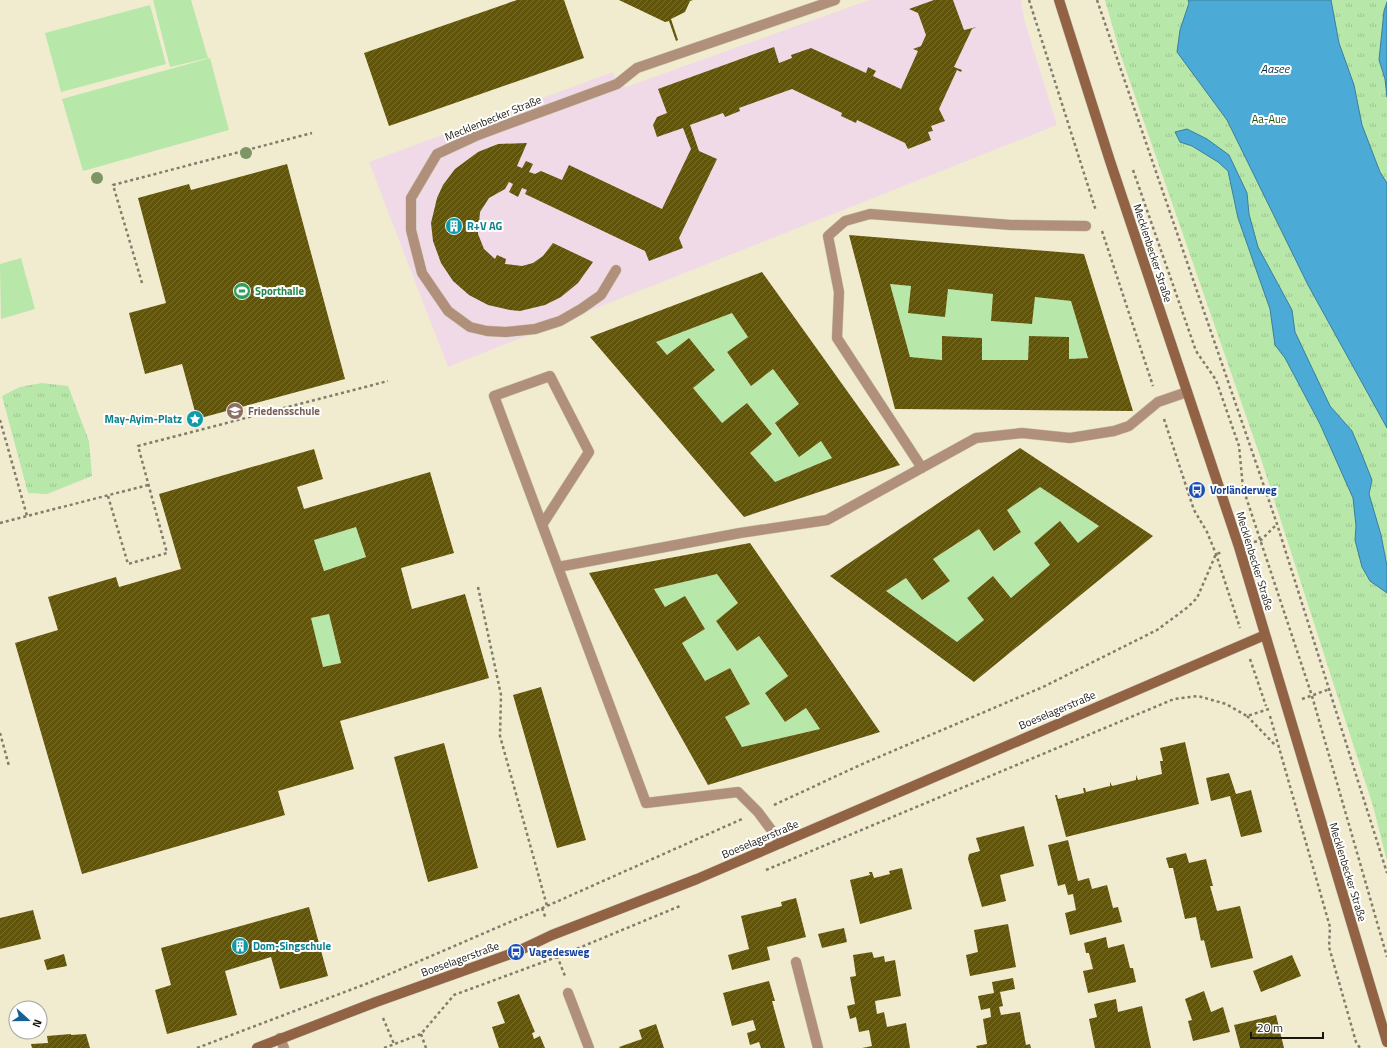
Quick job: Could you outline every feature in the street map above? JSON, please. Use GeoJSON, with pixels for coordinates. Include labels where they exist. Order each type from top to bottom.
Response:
{"type":"FeatureCollection","features":[{"type":"Feature","properties":{"kind":"street","name":"Mecklenbecker Straße"},"geometry":{"type":"LineString","coordinates":[[616,270],[601,295],[560,321],[536,329],[506,332],[487,331],[470,327],[448,311],[422,273],[411,230],[411,198],[437,154],[478,135],[617,84],[637,68],[835,0]]}},
{"type":"Feature","properties":{"kind":"street","name":"Mecklenbecker Straße"},"geometry":{"type":"LineString","coordinates":[[1059,0],[1110,161],[1239,547],[1387,1042]]}},
{"type":"Feature","properties":{"kind":"street"},"geometry":{"type":"LineString","coordinates":[[922,468],[837,338],[840,292],[828,236],[845,221],[870,214],[1011,225],[1086,226]]}},
{"type":"Feature","properties":{"kind":"street"},"geometry":{"type":"LineString","coordinates":[[542,525],[589,452],[550,376],[494,396],[542,525],[646,803],[738,792],[758,812],[781,843]]}},
{"type":"Feature","properties":{"kind":"street"},"geometry":{"type":"LineString","coordinates":[[558,567],[740,533],[827,520],[976,438],[1022,432],[1070,438],[1114,431],[1129,426],[1158,402],[1187,392]]}},
{"type":"Feature","properties":{"kind":"street","name":"Boeselagerstraße"},"geometry":{"type":"LineString","coordinates":[[257,1048],[280,1038],[516,952],[552,935],[697,879],[1265,634]]}},
{"type":"Feature","properties":{"kind":"street"},"geometry":{"type":"LineString","coordinates":[[796,962],[818,1048]]}},
{"type":"Feature","properties":{"kind":"street"},"geometry":{"type":"LineString","coordinates":[[568,993],[589,1048]]}},
{"type":"Feature","properties":{"kind":"street"},"geometry":{"type":"LineString","coordinates":[[280,1038],[284,1048]]}},
{"type":"Feature","properties":{"kind":"path"},"geometry":{"type":"LineString","coordinates":[[1029,0],[1097,216]]}},
{"type":"Feature","properties":{"kind":"path"},"geometry":{"type":"LineString","coordinates":[[1097,0],[1277,524],[1387,874]]}},
{"type":"Feature","properties":{"kind":"path"},"geometry":{"type":"LineString","coordinates":[[142,283],[113,185],[312,133]]}},
{"type":"Feature","properties":{"kind":"path"},"geometry":{"type":"LineString","coordinates":[[1132,165],[1196,351],[1216,380],[1239,446],[1243,488],[1312,696],[1387,957]]}},
{"type":"Feature","properties":{"kind":"path"},"geometry":{"type":"LineString","coordinates":[[1102,230],[1194,510],[1207,532],[1216,554]]}},
{"type":"Feature","properties":{"kind":"path"},"geometry":{"type":"LineString","coordinates":[[108,496],[128,564],[167,553],[138,446],[388,381]]}},
{"type":"Feature","properties":{"kind":"path"},"geometry":{"type":"LineString","coordinates":[[0,420],[26,516]]}},
{"type":"Feature","properties":{"kind":"path"},"geometry":{"type":"LineString","coordinates":[[0,523],[148,485]]}},
{"type":"Feature","properties":{"kind":"path"},"geometry":{"type":"LineString","coordinates":[[1261,540],[1277,524]]}},
{"type":"Feature","properties":{"kind":"path"},"geometry":{"type":"LineString","coordinates":[[478,587],[501,695],[500,736],[547,906]]}},
{"type":"Feature","properties":{"kind":"path"},"geometry":{"type":"LineString","coordinates":[[1312,696],[1330,689]]}},
{"type":"Feature","properties":{"kind":"path"},"geometry":{"type":"LineString","coordinates":[[760,873],[1174,699],[1198,696],[1226,704],[1247,716],[1278,747],[1330,927],[1329,947],[1356,1042],[1360,1048]]}},
{"type":"Feature","properties":{"kind":"path"},"geometry":{"type":"LineString","coordinates":[[1247,716],[1268,709]]}},
{"type":"Feature","properties":{"kind":"path"},"geometry":{"type":"LineString","coordinates":[[0,732],[9,766]]}},
{"type":"Feature","properties":{"kind":"path"},"geometry":{"type":"LineString","coordinates":[[384,1048],[421,1034],[454,995],[557,957],[681,906]]}},
{"type":"Feature","properties":{"kind":"path"},"geometry":{"type":"LineString","coordinates":[[421,1034],[426,1048]]}},
{"type":"Feature","properties":{"kind":"shaded area"},"geometry":{"type":"Polygon","coordinates":[[[869,0],[1021,0],[1024,19],[1057,125],[448,367],[369,162],[613,72],[615,78],[626,87],[869,0]]]}},
{"type":"Feature","properties":{"kind":"green space"},"geometry":{"type":"Polygon","coordinates":[[[153,0],[191,0],[208,58],[170,67],[153,0]]]}},
{"type":"Feature","properties":{"kind":"green space","name":"Aa-Aue"},"geometry":{"type":"Polygon","coordinates":[[[1105,0],[1387,0],[1387,861],[1373,806],[1261,459],[1120,53],[1105,0]]]}},
{"type":"Feature","properties":{"kind":"green space"},"geometry":{"type":"Polygon","coordinates":[[[150,5],[166,64],[61,92],[45,33],[150,5]]]}},
{"type":"Feature","properties":{"kind":"green space"},"geometry":{"type":"Polygon","coordinates":[[[210,58],[229,130],[83,171],[62,99],[210,58]]]}},
{"type":"Feature","properties":{"kind":"green space"},"geometry":{"type":"Polygon","coordinates":[[[21,258],[35,309],[1,319],[0,264],[21,258]]]}},
{"type":"Feature","properties":{"kind":"green space"},"geometry":{"type":"Polygon","coordinates":[[[890,284],[911,286],[908,313],[948,289],[993,294],[992,321],[1032,324],[1035,297],[1071,301],[1088,358],[1069,359],[1069,338],[1029,336],[1028,360],[982,360],[982,338],[943,336],[942,360],[910,357],[890,284]]]}},
{"type":"Feature","properties":{"kind":"green space"},"geometry":{"type":"Polygon","coordinates":[[[732,313],[748,337],[727,352],[751,386],[773,369],[799,404],[775,424],[799,456],[821,441],[832,458],[775,482],[750,453],[772,434],[747,403],[722,423],[693,388],[715,369],[689,338],[667,355],[656,342],[732,313]]]}},
{"type":"Feature","properties":{"kind":"green space"},"geometry":{"type":"Polygon","coordinates":[[[42,383],[68,386],[89,441],[92,476],[47,494],[28,493],[2,396],[20,387],[42,383]]]}},
{"type":"Feature","properties":{"kind":"green space"},"geometry":{"type":"Polygon","coordinates":[[[1040,487],[1099,526],[1011,598],[993,576],[967,598],[984,620],[957,642],[886,591],[906,578],[922,600],[950,581],[933,559],[979,529],[995,551],[1021,532],[1007,510],[1040,487]]]}},
{"type":"Feature","properties":{"kind":"green space"},"geometry":{"type":"Polygon","coordinates":[[[356,527],[366,557],[324,571],[314,540],[356,527]]]}},
{"type":"Feature","properties":{"kind":"green space"},"geometry":{"type":"Polygon","coordinates":[[[717,574],[738,603],[716,621],[737,651],[759,636],[788,676],[765,693],[785,722],[806,708],[820,729],[742,747],[725,717],[750,704],[730,668],[705,681],[682,643],[705,629],[685,596],[665,607],[654,589],[717,574]]]}},
{"type":"Feature","properties":{"kind":"green space"},"geometry":{"type":"Polygon","coordinates":[[[329,614],[341,663],[323,667],[311,618],[329,614]]]}},
{"type":"Feature","properties":{"kind":"water","name":"Aasee"},"geometry":{"type":"Polygon","coordinates":[[[1188,0],[1331,0],[1339,43],[1354,85],[1362,125],[1380,172],[1387,183],[1387,428],[1308,285],[1227,120],[1177,52],[1180,30],[1189,3],[1188,0]]]}},
{"type":"Feature","properties":{"kind":"water"},"geometry":{"type":"Polygon","coordinates":[[[1387,2],[1387,97],[1385,79],[1379,60],[1384,11],[1387,2]]]}},
{"type":"Feature","properties":{"kind":"water"},"geometry":{"type":"Polygon","coordinates":[[[1187,129],[1207,139],[1229,155],[1247,193],[1249,214],[1258,247],[1292,310],[1295,332],[1330,406],[1352,431],[1372,480],[1369,494],[1381,535],[1387,566],[1387,593],[1370,581],[1362,567],[1355,540],[1356,526],[1353,498],[1320,424],[1285,358],[1275,345],[1270,309],[1238,218],[1228,171],[1218,162],[1192,146],[1180,142],[1175,132],[1187,129]]]}},
{"type":"Feature","properties":{"kind":"building"},"geometry":{"type":"Polygon","coordinates":[[[517,0],[564,0],[584,58],[389,126],[364,53],[517,0]]]}},
{"type":"Feature","properties":{"kind":"building"},"geometry":{"type":"Polygon","coordinates":[[[619,0],[693,0],[690,1],[685,12],[671,19],[678,40],[676,41],[669,21],[665,22],[619,0]]]}},
{"type":"Feature","properties":{"kind":"building"},"geometry":{"type":"Polygon","coordinates":[[[934,0],[953,0],[964,30],[977,27],[972,29],[954,67],[962,70],[961,72],[957,70],[939,109],[945,121],[931,126],[933,131],[928,132],[931,140],[908,149],[905,143],[857,120],[856,123],[841,116],[842,113],[792,89],[739,108],[740,111],[725,117],[723,113],[690,125],[699,151],[717,159],[679,238],[683,248],[649,261],[645,251],[525,194],[527,190],[522,188],[518,197],[509,192],[513,184],[509,182],[505,189],[489,198],[480,212],[478,234],[484,249],[495,259],[497,255],[506,259],[505,264],[522,266],[533,263],[543,256],[553,243],[593,262],[578,283],[561,297],[545,305],[520,311],[510,310],[488,305],[469,295],[453,281],[441,263],[433,241],[431,223],[437,198],[443,185],[455,169],[478,152],[498,144],[527,143],[517,166],[522,168],[526,161],[533,164],[529,172],[535,174],[541,171],[562,180],[569,165],[662,209],[691,149],[683,128],[657,137],[653,125],[657,117],[667,113],[658,89],[774,47],[779,63],[792,58],[791,55],[811,48],[866,73],[868,67],[876,71],[873,76],[901,89],[918,51],[913,49],[921,46],[926,35],[918,13],[909,9],[934,0]]]}},
{"type":"Feature","properties":{"kind":"building","name":"Sporthalle"},"geometry":{"type":"Polygon","coordinates":[[[287,164],[345,379],[197,419],[182,364],[145,374],[129,313],[166,303],[138,198],[189,184],[191,190],[287,164]]]}},
{"type":"Feature","properties":{"kind":"building"},"geometry":{"type":"Polygon","coordinates":[[[849,235],[1084,254],[1133,411],[895,409],[849,235]],[[890,284],[910,357],[942,360],[942,336],[982,338],[982,360],[1028,360],[1029,336],[1069,337],[1069,359],[1088,358],[1071,301],[1035,297],[1032,324],[991,321],[993,294],[948,289],[945,317],[908,313],[911,286],[890,284]]]}},
{"type":"Feature","properties":{"kind":"building"},"geometry":{"type":"Polygon","coordinates":[[[762,272],[900,465],[744,517],[590,337],[762,272]],[[732,313],[656,342],[667,355],[689,338],[715,370],[693,388],[722,423],[747,403],[772,434],[750,453],[775,482],[832,458],[821,441],[799,457],[775,423],[799,404],[773,369],[751,386],[727,352],[748,337],[732,313]]]}},
{"type":"Feature","properties":{"kind":"building"},"geometry":{"type":"Polygon","coordinates":[[[1020,448],[1153,536],[974,682],[830,576],[1020,448]],[[1040,487],[1007,510],[1021,532],[994,551],[979,529],[933,559],[950,581],[922,600],[906,578],[886,591],[957,642],[984,620],[967,598],[993,576],[1011,598],[1050,565],[1034,543],[1060,521],[1078,543],[1099,526],[1040,487]]]}},
{"type":"Feature","properties":{"kind":"building"},"geometry":{"type":"Polygon","coordinates":[[[314,449],[323,479],[297,487],[304,509],[430,472],[454,553],[401,568],[412,609],[465,594],[489,678],[340,721],[354,769],[278,791],[285,815],[82,874],[15,643],[58,630],[48,597],[116,577],[119,587],[181,569],[159,494],[314,449]],[[356,527],[314,540],[324,571],[366,557],[356,527]],[[329,614],[311,618],[323,667],[341,663],[329,614]]]}},
{"type":"Feature","properties":{"kind":"building"},"geometry":{"type":"Polygon","coordinates":[[[750,543],[880,732],[708,785],[589,573],[750,543]],[[717,574],[654,589],[665,607],[685,596],[705,629],[682,643],[705,681],[730,668],[750,704],[725,717],[742,747],[820,729],[806,708],[785,722],[765,693],[788,676],[759,636],[737,651],[716,621],[738,603],[717,574]]]}},
{"type":"Feature","properties":{"kind":"building"},"geometry":{"type":"Polygon","coordinates":[[[541,687],[586,840],[557,848],[513,695],[541,687]]]}},
{"type":"Feature","properties":{"kind":"building"},"geometry":{"type":"Polygon","coordinates":[[[1185,742],[1199,804],[1066,837],[1055,795],[1057,795],[1058,799],[1084,793],[1083,788],[1085,788],[1086,792],[1110,786],[1110,782],[1112,786],[1136,780],[1136,775],[1138,780],[1162,774],[1160,761],[1163,761],[1160,748],[1185,742]]]}},
{"type":"Feature","properties":{"kind":"building"},"geometry":{"type":"Polygon","coordinates":[[[444,743],[478,868],[428,882],[394,757],[444,743]]]}},
{"type":"Feature","properties":{"kind":"building"},"geometry":{"type":"Polygon","coordinates":[[[1229,773],[1236,794],[1251,790],[1262,832],[1241,837],[1230,796],[1211,801],[1206,778],[1229,773]]]}},
{"type":"Feature","properties":{"kind":"building"},"geometry":{"type":"Polygon","coordinates":[[[1024,826],[1034,866],[1000,875],[1006,901],[982,907],[968,859],[969,854],[980,851],[976,838],[1024,826]]]}},
{"type":"Feature","properties":{"kind":"building"},"geometry":{"type":"Polygon","coordinates":[[[1068,840],[1078,881],[1089,878],[1092,889],[1107,885],[1113,908],[1118,907],[1122,922],[1070,935],[1065,913],[1076,910],[1073,894],[1068,895],[1065,884],[1058,886],[1048,845],[1068,840]]]}},
{"type":"Feature","properties":{"kind":"building"},"geometry":{"type":"Polygon","coordinates":[[[1186,853],[1189,863],[1206,859],[1213,886],[1210,886],[1217,911],[1240,906],[1253,958],[1211,968],[1204,940],[1201,941],[1196,917],[1185,919],[1173,868],[1169,868],[1166,858],[1186,853]]]}},
{"type":"Feature","properties":{"kind":"building"},"geometry":{"type":"Polygon","coordinates":[[[902,868],[912,909],[860,924],[850,880],[870,875],[869,872],[872,872],[874,878],[890,874],[889,871],[902,868]]]}},
{"type":"Feature","properties":{"kind":"building"},"geometry":{"type":"Polygon","coordinates":[[[796,898],[806,937],[767,947],[770,960],[732,970],[728,955],[749,949],[741,916],[782,906],[781,902],[796,898]]]}},
{"type":"Feature","properties":{"kind":"building"},"geometry":{"type":"Polygon","coordinates":[[[309,907],[328,976],[280,989],[271,957],[225,971],[237,1015],[167,1034],[155,990],[171,985],[161,948],[309,907]]]}},
{"type":"Feature","properties":{"kind":"building"},"geometry":{"type":"Polygon","coordinates":[[[33,910],[41,939],[0,949],[0,918],[33,910]]]}},
{"type":"Feature","properties":{"kind":"building"},"geometry":{"type":"Polygon","coordinates":[[[1008,924],[1016,967],[970,976],[966,955],[978,952],[974,930],[1008,924]]]}},
{"type":"Feature","properties":{"kind":"building"},"geometry":{"type":"Polygon","coordinates":[[[844,928],[847,942],[822,948],[818,934],[844,928]]]}},
{"type":"Feature","properties":{"kind":"building"},"geometry":{"type":"Polygon","coordinates":[[[1106,937],[1108,948],[1124,944],[1130,968],[1133,968],[1136,982],[1088,993],[1083,971],[1093,969],[1089,953],[1086,953],[1084,943],[1106,937]]]}},
{"type":"Feature","properties":{"kind":"building"},"geometry":{"type":"Polygon","coordinates":[[[872,952],[874,958],[884,956],[885,962],[895,960],[901,996],[875,1001],[877,1014],[884,1012],[887,1027],[906,1023],[910,1048],[862,1048],[872,1046],[869,1030],[859,1032],[856,1017],[850,1019],[847,1006],[855,1004],[850,977],[856,976],[853,955],[872,952]]]}},
{"type":"Feature","properties":{"kind":"building"},"geometry":{"type":"Polygon","coordinates":[[[64,954],[67,966],[47,970],[44,960],[64,954]]]}},
{"type":"Feature","properties":{"kind":"building"},"geometry":{"type":"Polygon","coordinates":[[[1292,955],[1301,976],[1261,992],[1253,971],[1292,955]]]}},
{"type":"Feature","properties":{"kind":"building"},"geometry":{"type":"Polygon","coordinates":[[[1013,978],[1015,989],[1000,992],[1003,1006],[999,1007],[1001,1015],[1020,1012],[1026,1045],[1030,1044],[1031,1048],[977,1048],[976,1046],[987,1044],[983,1019],[991,1017],[990,1008],[981,1010],[978,996],[994,993],[992,982],[1013,978]]]}},
{"type":"Feature","properties":{"kind":"building"},"geometry":{"type":"Polygon","coordinates":[[[769,981],[775,1001],[772,1001],[785,1048],[761,1048],[759,1042],[750,1045],[747,1033],[756,1030],[753,1020],[732,1026],[723,993],[769,981]]]}},
{"type":"Feature","properties":{"kind":"building"},"geometry":{"type":"Polygon","coordinates":[[[1204,991],[1211,1012],[1223,1007],[1230,1032],[1193,1041],[1188,1021],[1192,1020],[1185,999],[1204,991]]]}},
{"type":"Feature","properties":{"kind":"building"},"geometry":{"type":"Polygon","coordinates":[[[519,994],[535,1032],[532,1033],[534,1039],[540,1036],[545,1048],[499,1048],[492,1027],[505,1023],[497,1002],[519,994]]]}},
{"type":"Feature","properties":{"kind":"building"},"geometry":{"type":"Polygon","coordinates":[[[1116,999],[1118,1012],[1142,1006],[1151,1048],[1095,1048],[1089,1019],[1097,1017],[1094,1004],[1116,999]]]}},
{"type":"Feature","properties":{"kind":"building"},"geometry":{"type":"Polygon","coordinates":[[[1276,1015],[1284,1048],[1240,1048],[1234,1025],[1276,1015]]]}},
{"type":"Feature","properties":{"kind":"building"},"geometry":{"type":"Polygon","coordinates":[[[656,1024],[664,1048],[619,1047],[642,1039],[639,1030],[656,1024]]]}},
{"type":"Feature","properties":{"kind":"building"},"geometry":{"type":"Polygon","coordinates":[[[86,1034],[90,1048],[32,1048],[31,1044],[48,1043],[48,1036],[86,1034]]]}},
{"type":"Feature","properties":{"kind":"place","name":"R+V AG"},"geometry":{"type":"Point","coordinates":[454,226]}},
{"type":"Feature","properties":{"kind":"place","name":"Sporthalle"},"geometry":{"type":"Point","coordinates":[242,291]}},
{"type":"Feature","properties":{"kind":"place","name":"Friedensschule"},"geometry":{"type":"Point","coordinates":[235,411]}},
{"type":"Feature","properties":{"kind":"place","name":"May-Ayim-Platz"},"geometry":{"type":"Point","coordinates":[195,419]}},
{"type":"Feature","properties":{"kind":"place","name":"Vorländerweg"},"geometry":{"type":"Point","coordinates":[1197,490]}},
{"type":"Feature","properties":{"kind":"place","name":"Dom-Singschule"},"geometry":{"type":"Point","coordinates":[240,946]}},
{"type":"Feature","properties":{"kind":"place","name":"Vagedesweg"},"geometry":{"type":"Point","coordinates":[516,952]}}]}
